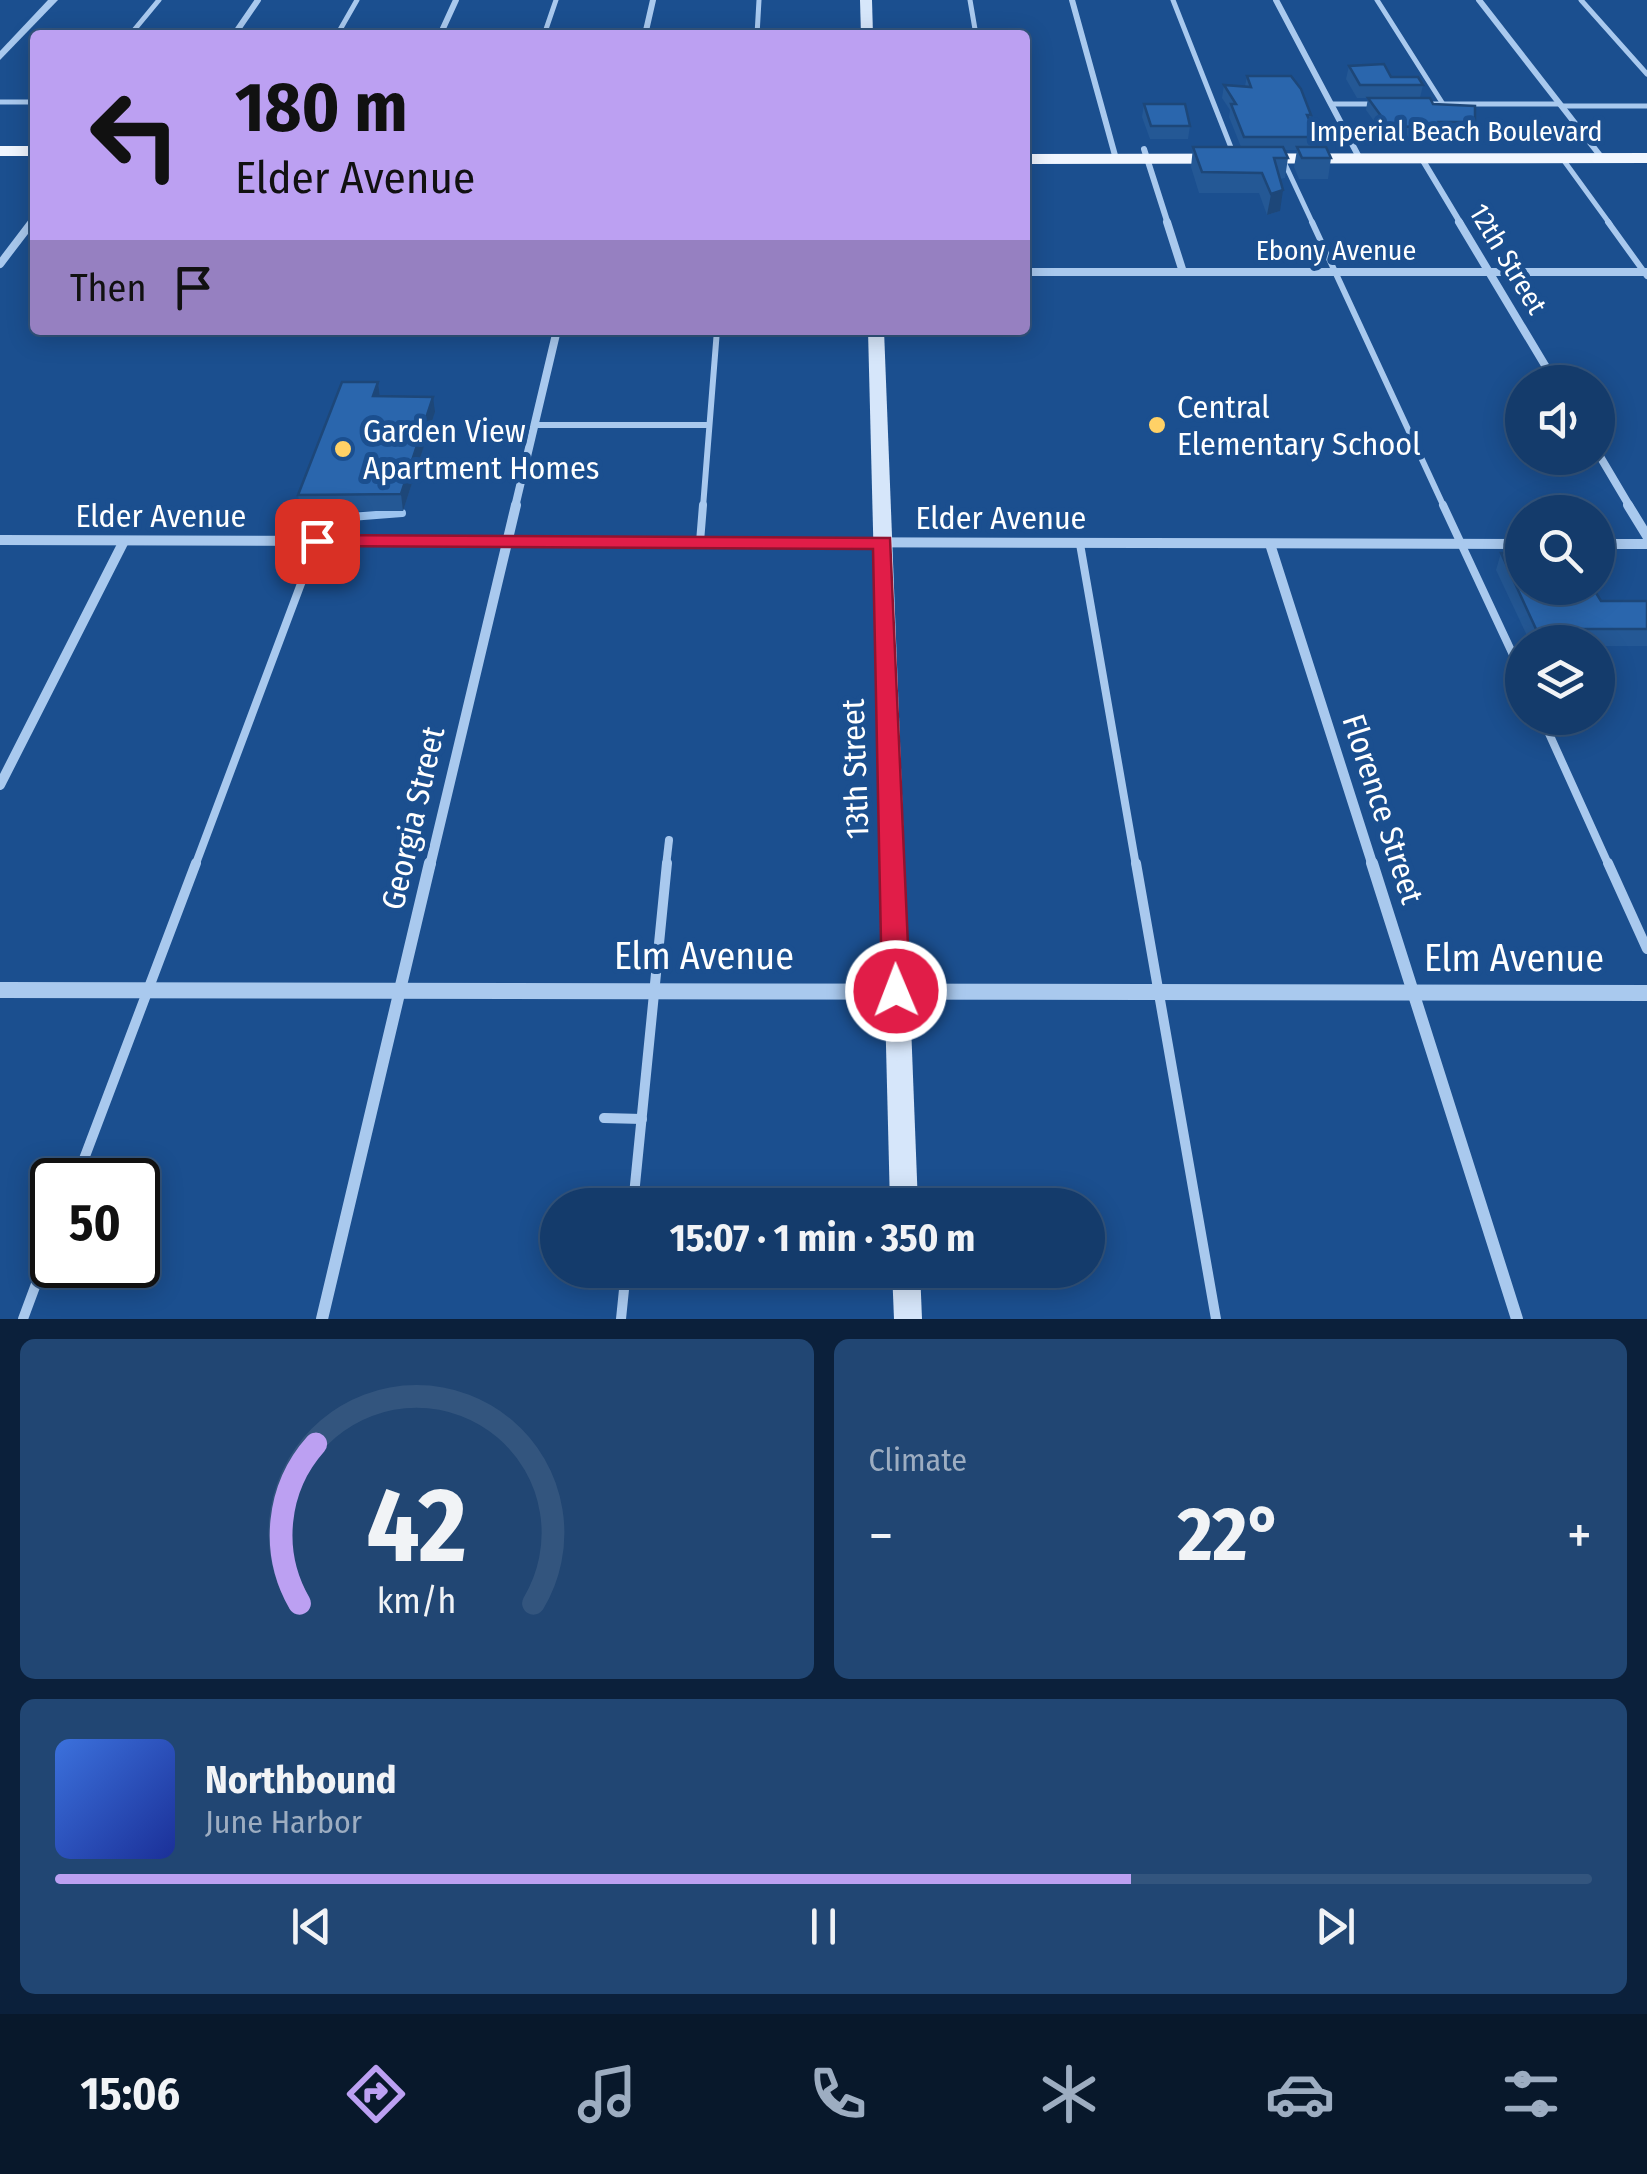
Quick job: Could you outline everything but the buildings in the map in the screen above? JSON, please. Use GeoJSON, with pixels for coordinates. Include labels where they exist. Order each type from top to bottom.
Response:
{"type":"FeatureCollection","features":[{"type":"Feature","properties":{"kind":"main road"},"geometry":{"type":"LineString","coordinates":[[866,0],[866,30]]}},
{"type":"Feature","properties":{"kind":"main road","name":"Imperial Beach Boulevard"},"geometry":{"type":"LineString","coordinates":[[1030,149],[1283,159],[1358,154],[1422,159],[1562,158],[1647,150]]}},
{"type":"Feature","properties":{"kind":"main road","name":"Imperial Beach Boulevard"},"geometry":{"type":"LineString","coordinates":[[1145,154],[1232,150],[1599,154],[1647,158]]}},
{"type":"Feature","properties":{"kind":"main road"},"geometry":{"type":"LineString","coordinates":[[0,151],[30,151]]}},
{"type":"Feature","properties":{"kind":"main road","name":"Imperial Beach Boulevard"},"geometry":{"type":"LineString","coordinates":[[1030,159],[1115,154]]}},
{"type":"Feature","properties":{"kind":"main road","name":"13th Street"},"geometry":{"type":"LineString","coordinates":[[876,335],[903,1188]]}},
{"type":"Feature","properties":{"kind":"main road"},"geometry":{"type":"LineString","coordinates":[[907,1288],[908,1319]]}},
{"type":"Feature","properties":{"kind":"street"},"geometry":{"type":"LineString","coordinates":[[0,57],[53,0]]}},
{"type":"Feature","properties":{"kind":"street"},"geometry":{"type":"LineString","coordinates":[[237,30],[258,0]]}},
{"type":"Feature","properties":{"kind":"street"},"geometry":{"type":"LineString","coordinates":[[442,30],[456,0]]}},
{"type":"Feature","properties":{"kind":"street"},"geometry":{"type":"LineString","coordinates":[[646,30],[653,0]]}},
{"type":"Feature","properties":{"kind":"street"},"geometry":{"type":"LineString","coordinates":[[1072,0],[1115,154]]}},
{"type":"Feature","properties":{"kind":"street"},"geometry":{"type":"LineString","coordinates":[[1276,0],[1358,154]]}},
{"type":"Feature","properties":{"kind":"street"},"geometry":{"type":"LineString","coordinates":[[1479,0],[1599,154]]}},
{"type":"Feature","properties":{"kind":"street"},"geometry":{"type":"LineString","coordinates":[[1145,154],[1183,272]]}},
{"type":"Feature","properties":{"kind":"street","name":"12th Street"},"geometry":{"type":"LineString","coordinates":[[1422,159],[1545,365]]}},
{"type":"Feature","properties":{"kind":"street"},"geometry":{"type":"LineString","coordinates":[[0,264],[30,230]]}},
{"type":"Feature","properties":{"kind":"street","name":"Ebony Avenue"},"geometry":{"type":"LineString","coordinates":[[1030,272],[1646,274]]}},
{"type":"Feature","properties":{"kind":"street","name":"Georgia Street"},"geometry":{"type":"LineString","coordinates":[[322,1319],[556,335]]}},
{"type":"Feature","properties":{"kind":"street"},"geometry":{"type":"LineString","coordinates":[[1611,475],[1647,536]]}},
{"type":"Feature","properties":{"kind":"street","name":"Elder Avenue"},"geometry":{"type":"LineString","coordinates":[[0,540],[1505,544]]}},
{"type":"Feature","properties":{"kind":"street"},"geometry":{"type":"LineString","coordinates":[[0,785],[124,540]]}},
{"type":"Feature","properties":{"kind":"street","name":"Florence Street"},"geometry":{"type":"LineString","coordinates":[[1270,544],[1516,1319]]}},
{"type":"Feature","properties":{"kind":"street"},"geometry":{"type":"LineString","coordinates":[[1615,544],[1647,544]]}},
{"type":"Feature","properties":{"kind":"street","name":"Elm Avenue"},"geometry":{"type":"LineString","coordinates":[[0,990],[1647,994]]}},
{"type":"Feature","properties":{"kind":"lane"},"geometry":{"type":"LineString","coordinates":[[134,30],[159,0]]}},
{"type":"Feature","properties":{"kind":"lane"},"geometry":{"type":"LineString","coordinates":[[340,30],[357,0]]}},
{"type":"Feature","properties":{"kind":"lane"},"geometry":{"type":"LineString","coordinates":[[546,30],[556,0]]}},
{"type":"Feature","properties":{"kind":"lane"},"geometry":{"type":"LineString","coordinates":[[757,30],[760,0]]}},
{"type":"Feature","properties":{"kind":"lane"},"geometry":{"type":"LineString","coordinates":[[970,0],[975,30]]}},
{"type":"Feature","properties":{"kind":"lane"},"geometry":{"type":"LineString","coordinates":[[1173,0],[1232,150]]}},
{"type":"Feature","properties":{"kind":"lane"},"geometry":{"type":"LineString","coordinates":[[1377,0],[1443,104]]}},
{"type":"Feature","properties":{"kind":"lane"},"geometry":{"type":"LineString","coordinates":[[1580,0],[1647,74]]}},
{"type":"Feature","properties":{"kind":"lane"},"geometry":{"type":"LineString","coordinates":[[0,102],[30,102]]}},
{"type":"Feature","properties":{"kind":"lane"},"geometry":{"type":"LineString","coordinates":[[1331,104],[1385,104]]}},
{"type":"Feature","properties":{"kind":"lane"},"geometry":{"type":"LineString","coordinates":[[1424,104],[1647,106]]}},
{"type":"Feature","properties":{"kind":"lane"},"geometry":{"type":"LineString","coordinates":[[1562,158],[1646,274]]}},
{"type":"Feature","properties":{"kind":"lane"},"geometry":{"type":"LineString","coordinates":[[1283,159],[1505,637]]}},
{"type":"Feature","properties":{"kind":"lane"},"geometry":{"type":"LineString","coordinates":[[700,542],[717,335]]}},
{"type":"Feature","properties":{"kind":"lane"},"geometry":{"type":"LineString","coordinates":[[534,425],[710,425]]}},
{"type":"Feature","properties":{"kind":"lane"},"geometry":{"type":"LineString","coordinates":[[84,1158],[317,541]]}},
{"type":"Feature","properties":{"kind":"lane"},"geometry":{"type":"LineString","coordinates":[[1080,544],[1216,1319]]}},
{"type":"Feature","properties":{"kind":"lane"},"geometry":{"type":"LineString","coordinates":[[1550,735],[1647,949]]}},
{"type":"Feature","properties":{"kind":"lane"},"geometry":{"type":"LineString","coordinates":[[635,1188],[670,840]]}},
{"type":"Feature","properties":{"kind":"lane"},"geometry":{"type":"LineString","coordinates":[[604,1118],[642,1118]]}},
{"type":"Feature","properties":{"kind":"lane"},"geometry":{"type":"LineString","coordinates":[[22,1319],[34,1288]]}},
{"type":"Feature","properties":{"kind":"lane"},"geometry":{"type":"LineString","coordinates":[[622,1319],[625,1288]]}},
{"type":"Feature","properties":{"kind":"waterway"},"geometry":{"type":"LineString","coordinates":[[304,507],[306,502]]}},
{"type":"Feature","properties":{"kind":"waterway"},"geometry":{"type":"LineString","coordinates":[[305,505],[299,521],[402,513]]}},
{"type":"Feature","properties":{"kind":"place","name":"Central Elementary School"},"geometry":{"type":"Point","coordinates":[1157,425]}},
{"type":"Feature","properties":{"kind":"place","name":"Garden View Apartment Homes"},"geometry":{"type":"Point","coordinates":[343,449]}},
{"type":"Feature","properties":{"kind":"route"},"geometry":{"type":"LineString","coordinates":[[317,541],[883,543],[896,991]]}}]}
